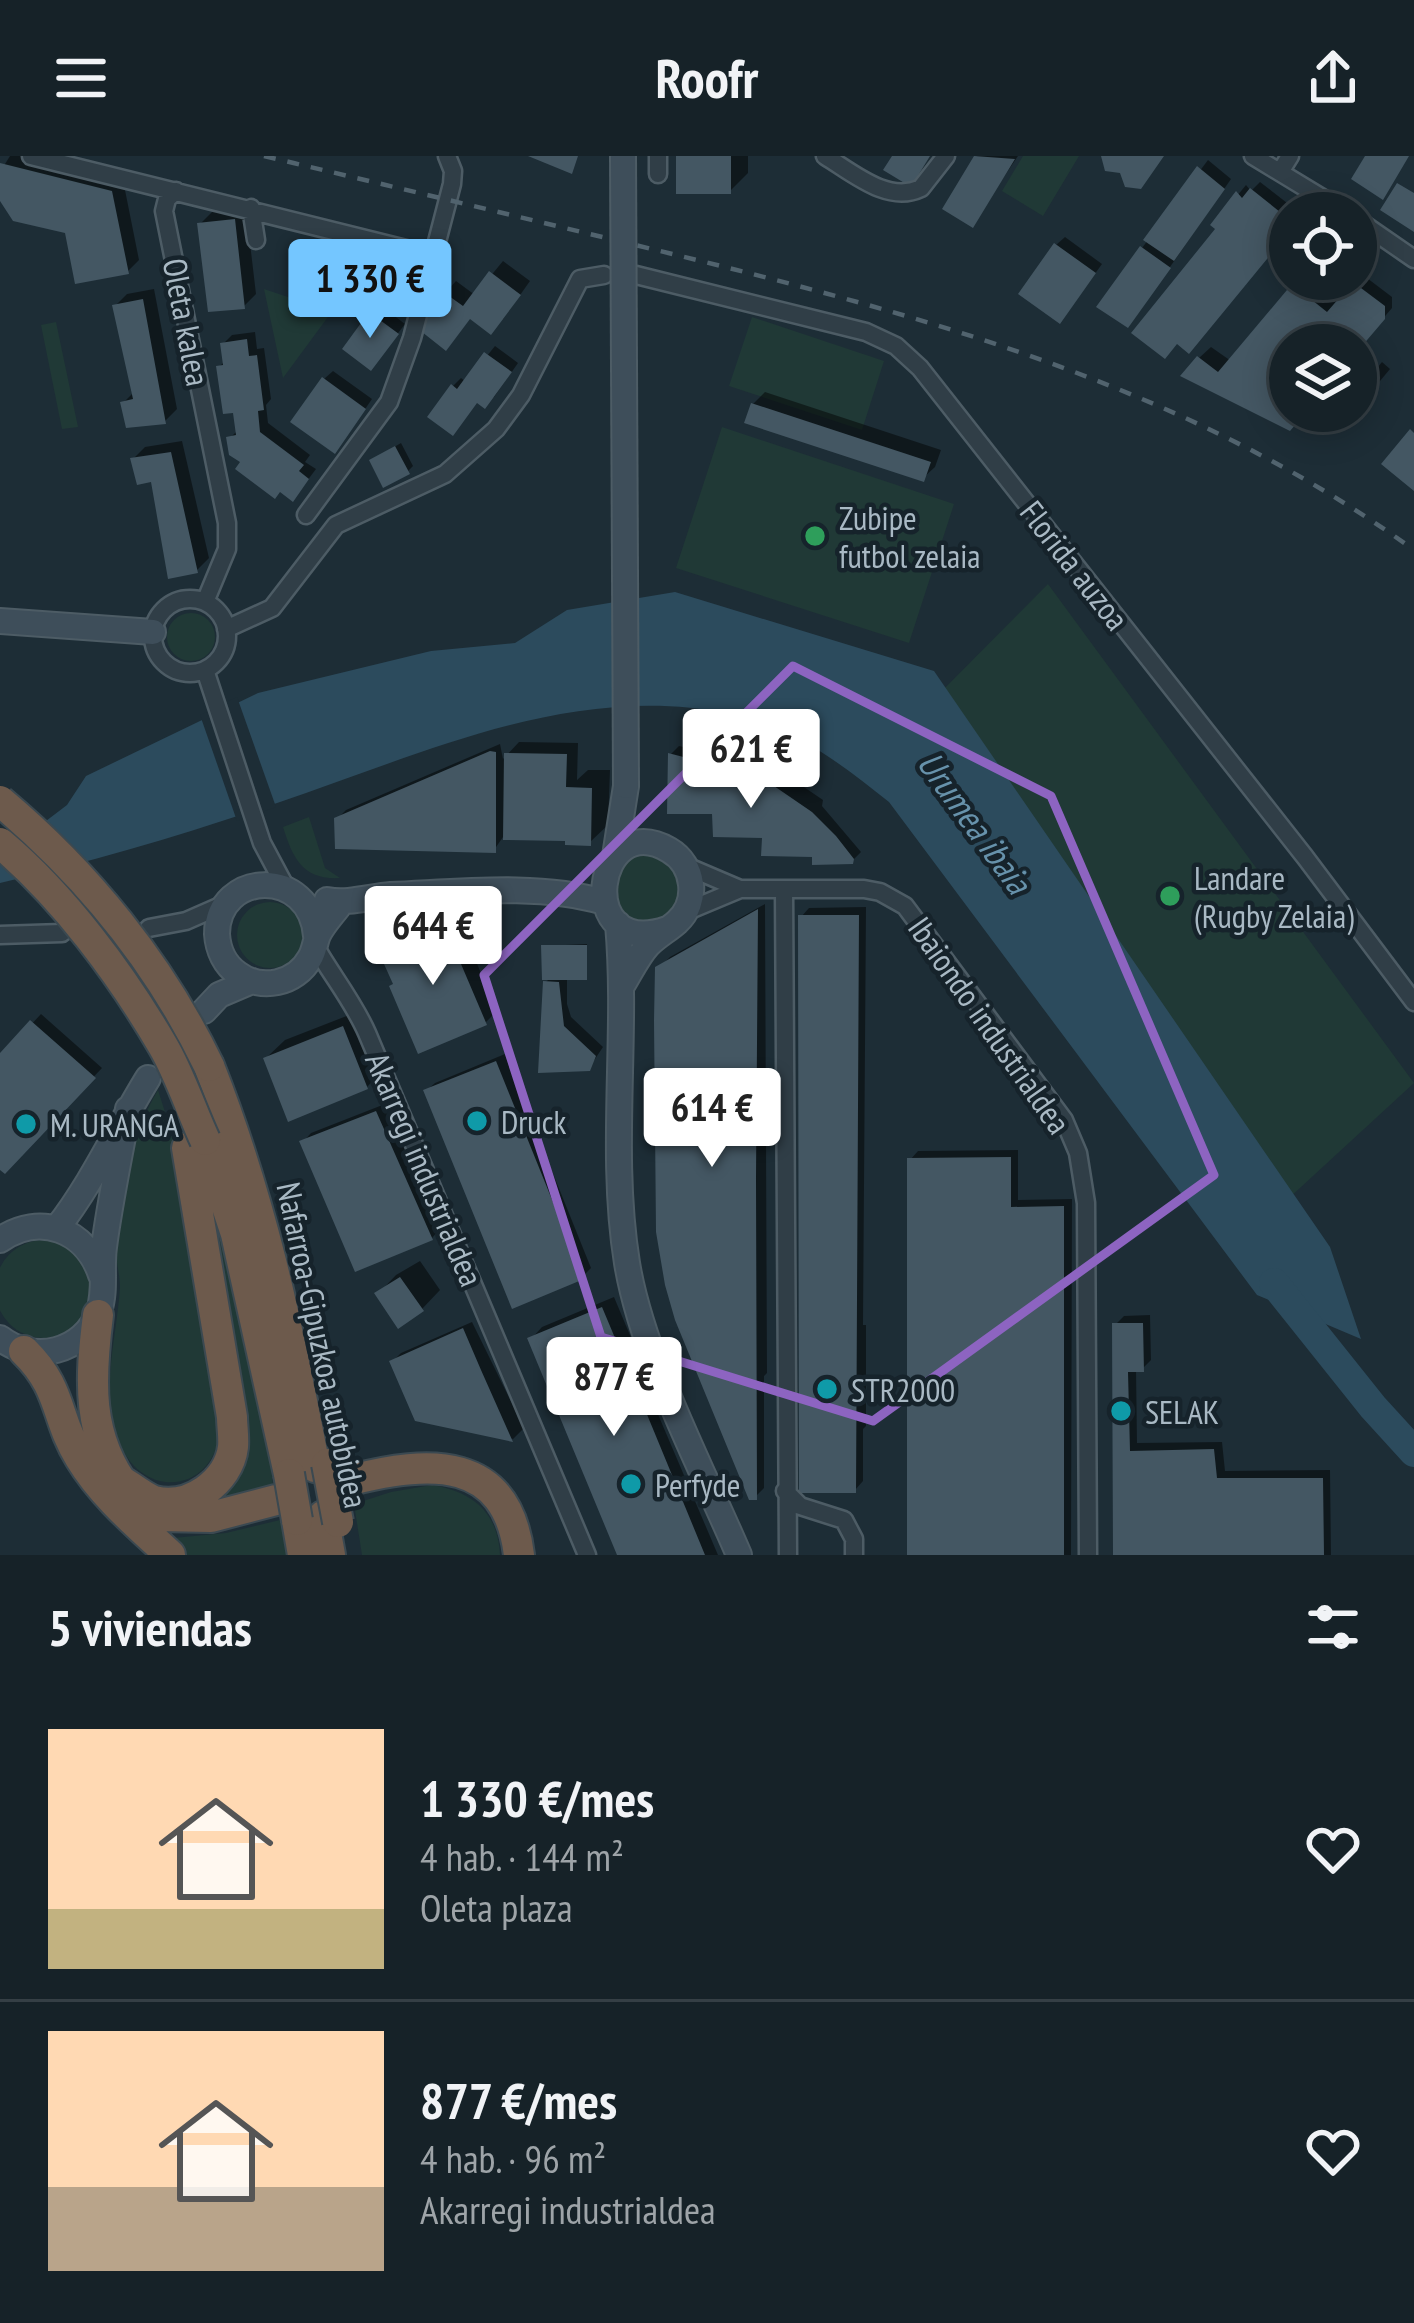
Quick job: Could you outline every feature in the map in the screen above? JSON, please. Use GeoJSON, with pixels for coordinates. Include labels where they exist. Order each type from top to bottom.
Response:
{"type":"FeatureCollection","features":[{"type":"Feature","properties":{"kind":"highway","name":"Nafarroa-Gipuzkoa autobidea"},"geometry":{"type":"LineString","coordinates":[[0,801],[76,870],[106,905],[188,1022],[209,1066],[267,1239],[330,1555]]}},
{"type":"Feature","properties":{"kind":"highway"},"geometry":{"type":"LineString","coordinates":[[0,843],[63,908],[103,959],[196,1144],[233,1450],[223,1474],[208,1490],[183,1501],[153,1501],[110,1484]]}},
{"type":"Feature","properties":{"kind":"highway","name":"Nafarroa-Gipuzkoa autobidea"},"geometry":{"type":"LineString","coordinates":[[196,1144],[236,1234],[315,1493],[303,1555]]}},
{"type":"Feature","properties":{"kind":"highway"},"geometry":{"type":"LineString","coordinates":[[98,1315],[93,1411],[110,1484],[170,1555]]}},
{"type":"Feature","properties":{"kind":"highway"},"geometry":{"type":"LineString","coordinates":[[12,1344],[50,1379],[77,1454],[146,1514],[211,1517],[428,1466],[464,1472],[494,1490],[515,1522],[519,1555]]}},
{"type":"Feature","properties":{"kind":"highway"},"geometry":{"type":"LineString","coordinates":[[315,1493],[348,1555]]}},
{"type":"Feature","properties":{"kind":"main road"},"geometry":{"type":"LineString","coordinates":[[623,156],[626,786],[612,861],[603,877],[604,902],[618,924],[623,984],[620,1090],[627,1263],[647,1336],[739,1555]]}},
{"type":"Feature","properties":{"kind":"main road"},"geometry":{"type":"LineString","coordinates":[[0,621],[153,632]]}},
{"type":"Feature","properties":{"kind":"main road"},"geometry":{"type":"LineString","coordinates":[[623,984],[645,948],[676,921],[692,889],[685,865],[658,845],[634,809],[626,786]]}},
{"type":"Feature","properties":{"kind":"main road"},"geometry":{"type":"LineString","coordinates":[[563,890],[635,845],[658,845]]}},
{"type":"Feature","properties":{"kind":"main road"},"geometry":{"type":"LineString","coordinates":[[252,981],[211,1003],[228,903],[256,885],[341,903],[387,896],[563,890],[604,902]]}},
{"type":"Feature","properties":{"kind":"main road"},"geometry":{"type":"LineString","coordinates":[[293,892],[312,914],[316,941]]}},
{"type":"Feature","properties":{"kind":"main road"},"geometry":{"type":"LineString","coordinates":[[220,946],[236,972],[252,981],[274,983],[294,976],[305,966],[341,903]]}},
{"type":"Feature","properties":{"kind":"main road"},"geometry":{"type":"LineString","coordinates":[[618,924],[641,934],[676,921]]}},
{"type":"Feature","properties":{"kind":"main road"},"geometry":{"type":"LineString","coordinates":[[57,1228],[79,1201],[148,1078]]}},
{"type":"Feature","properties":{"kind":"main road"},"geometry":{"type":"LineString","coordinates":[[12,1344],[42,1353],[76,1342],[98,1315],[128,1109]]}},
{"type":"Feature","properties":{"kind":"main road"},"geometry":{"type":"LineString","coordinates":[[2,1230],[57,1228],[87,1246],[102,1277]]}},
{"type":"Feature","properties":{"kind":"street"},"geometry":{"type":"LineString","coordinates":[[31,156],[434,256]]}},
{"type":"Feature","properties":{"kind":"street"},"geometry":{"type":"LineString","coordinates":[[306,515],[389,402],[412,338],[452,184],[447,156]]}},
{"type":"Feature","properties":{"kind":"street"},"geometry":{"type":"LineString","coordinates":[[825,156],[869,184],[896,194],[921,188],[946,156]]}},
{"type":"Feature","properties":{"kind":"street"},"geometry":{"type":"LineString","coordinates":[[1253,156],[1313,192]]}},
{"type":"Feature","properties":{"kind":"street"},"geometry":{"type":"LineString","coordinates":[[1280,172],[1290,156]]}},
{"type":"Feature","properties":{"kind":"street","name":"Oleta kalea"},"geometry":{"type":"LineString","coordinates":[[176,191],[166,199],[164,211],[227,523],[226,549],[205,602]]}},
{"type":"Feature","properties":{"kind":"street"},"geometry":{"type":"LineString","coordinates":[[251,208],[256,240]]}},
{"type":"Feature","properties":{"kind":"street"},"geometry":{"type":"LineString","coordinates":[[1377,233],[1414,259]]}},
{"type":"Feature","properties":{"kind":"street"},"geometry":{"type":"LineString","coordinates":[[404,278],[412,266],[413,251]]}},
{"type":"Feature","properties":{"kind":"street"},"geometry":{"type":"LineString","coordinates":[[226,629],[272,608],[336,524],[445,474],[469,455],[521,395],[580,279],[604,275]]}},
{"type":"Feature","properties":{"kind":"street","name":"Florida auzoa"},"geometry":{"type":"LineString","coordinates":[[636,275],[866,332],[896,346],[920,368],[1414,1002]]}},
{"type":"Feature","properties":{"kind":"street"},"geometry":{"type":"LineString","coordinates":[[176,602],[205,602],[219,613],[226,629],[223,653],[205,670],[194,673],[173,669],[157,653],[153,632],[160,614],[176,602]]}},
{"type":"Feature","properties":{"kind":"street"},"geometry":{"type":"LineString","coordinates":[[205,670],[262,843],[293,892]]}},
{"type":"Feature","properties":{"kind":"street"},"geometry":{"type":"LineString","coordinates":[[256,885],[262,843]]}},
{"type":"Feature","properties":{"kind":"street"},"geometry":{"type":"LineString","coordinates":[[685,865],[740,889]]}},
{"type":"Feature","properties":{"kind":"street"},"geometry":{"type":"LineString","coordinates":[[676,921],[740,889]]}},
{"type":"Feature","properties":{"kind":"street","name":"Ibaiondo industrialdea"},"geometry":{"type":"LineString","coordinates":[[740,889],[864,890],[880,892],[905,906],[1064,1120],[1078,1154],[1086,1202],[1088,1555]]}},
{"type":"Feature","properties":{"kind":"street"},"geometry":{"type":"LineString","coordinates":[[784,889],[788,1555]]}},
{"type":"Feature","properties":{"kind":"street"},"geometry":{"type":"LineString","coordinates":[[149,928],[186,921],[228,903]]}},
{"type":"Feature","properties":{"kind":"street"},"geometry":{"type":"LineString","coordinates":[[186,921],[220,946]]}},
{"type":"Feature","properties":{"kind":"street"},"geometry":{"type":"LineString","coordinates":[[0,935],[62,933]]}},
{"type":"Feature","properties":{"kind":"street","name":"Akarregi industrialdea"},"geometry":{"type":"LineString","coordinates":[[316,941],[337,987],[353,1002],[382,1066],[587,1555]]}},
{"type":"Feature","properties":{"kind":"street"},"geometry":{"type":"LineString","coordinates":[[294,976],[337,987]]}},
{"type":"Feature","properties":{"kind":"street"},"geometry":{"type":"LineString","coordinates":[[785,1491],[800,1506],[844,1520],[854,1539],[854,1555]]}},
{"type":"Feature","properties":{"kind":"highlighted area"},"geometry":{"type":"Polygon","coordinates":[[[793,666],[1051,796],[1214,1175],[873,1421],[601,1337],[484,975],[793,666]]]}},
{"type":"Feature","properties":{"kind":"green space"},"geometry":{"type":"Polygon","coordinates":[[[1023,156],[1079,156],[1043,216],[1002,191],[1023,156]]]}},
{"type":"Feature","properties":{"kind":"green space"},"geometry":{"type":"Polygon","coordinates":[[[264,289],[297,300],[339,302],[283,378],[264,289]]]}},
{"type":"Feature","properties":{"kind":"green space"},"geometry":{"type":"Polygon","coordinates":[[[752,317],[884,361],[862,430],[729,386],[752,317]]]}},
{"type":"Feature","properties":{"kind":"green space"},"geometry":{"type":"Polygon","coordinates":[[[56,322],[78,427],[62,429],[41,325],[56,322]]]}},
{"type":"Feature","properties":{"kind":"green space","name":"Zubipe futbol zelaia"},"geometry":{"type":"Polygon","coordinates":[[[722,427],[954,504],[909,643],[676,568],[722,427]]]}},
{"type":"Feature","properties":{"kind":"green space","name":"Landare (Rugby Zelaia)"},"geometry":{"type":"Polygon","coordinates":[[[1048,584],[1414,1083],[1288,1199],[924,709],[1048,584]]]}},
{"type":"Feature","properties":{"kind":"green space"},"geometry":{"type":"Polygon","coordinates":[[[191,613],[208,620],[215,637],[208,654],[191,661],[174,654],[167,637],[174,620],[191,613]]]}},
{"type":"Feature","properties":{"kind":"green space"},"geometry":{"type":"Polygon","coordinates":[[[309,817],[325,868],[340,878],[308,871],[291,849],[283,827],[309,817]]]}},
{"type":"Feature","properties":{"kind":"green space"},"geometry":{"type":"Polygon","coordinates":[[[648,855],[672,865],[682,889],[672,913],[648,923],[624,913],[614,889],[624,865],[648,855]]]}},
{"type":"Feature","properties":{"kind":"green space"},"geometry":{"type":"Polygon","coordinates":[[[270,902],[293,912],[303,935],[293,958],[270,968],[247,958],[237,935],[247,912],[270,902]]]}},
{"type":"Feature","properties":{"kind":"green space"},"geometry":{"type":"Polygon","coordinates":[[[158,1090],[176,1147],[219,1431],[207,1465],[195,1476],[165,1482],[136,1468],[124,1452],[110,1392],[120,1287],[116,1247],[121,1204],[135,1143],[158,1090]]]}},
{"type":"Feature","properties":{"kind":"green space"},"geometry":{"type":"Polygon","coordinates":[[[218,1218],[266,1425],[273,1485],[213,1502],[233,1474],[212,1220],[218,1218]]]}},
{"type":"Feature","properties":{"kind":"green space"},"geometry":{"type":"Polygon","coordinates":[[[34,1241],[54,1241],[71,1248],[85,1262],[92,1279],[92,1299],[85,1316],[71,1330],[54,1337],[34,1337],[17,1330],[-1,1308],[3,1262],[17,1248],[34,1241]]]}},
{"type":"Feature","properties":{"kind":"green space"},"geometry":{"type":"Polygon","coordinates":[[[432,1485],[460,1493],[481,1506],[494,1527],[500,1555],[362,1555],[354,1504],[432,1485]]]}},
{"type":"Feature","properties":{"kind":"green space"},"geometry":{"type":"Polygon","coordinates":[[[280,1520],[289,1555],[184,1555],[173,1538],[226,1533],[280,1520]]]}},
{"type":"Feature","properties":{"kind":"water"},"geometry":{"type":"Polygon","coordinates":[[[675,592],[934,671],[1330,1247],[1361,1339],[1257,1295],[889,802],[815,748],[775,727],[731,714],[676,707],[568,713],[462,739],[192,831],[0,883],[0,856],[67,805],[86,776],[258,693],[431,651],[515,643],[567,610],[675,592]]]}},
{"type":"Feature","properties":{"kind":"pier"},"geometry":{"type":"Polygon","coordinates":[[[237,697],[276,807],[237,821],[200,715],[237,697]]]}},
{"type":"Feature","properties":{"kind":"building"},"geometry":{"type":"Polygon","coordinates":[[[528,156],[578,156],[572,174],[528,156]]]}},
{"type":"Feature","properties":{"kind":"building"},"geometry":{"type":"Polygon","coordinates":[[[676,156],[731,156],[731,194],[676,194],[676,156]]]}},
{"type":"Feature","properties":{"kind":"building"},"geometry":{"type":"Polygon","coordinates":[[[892,156],[930,156],[911,187],[883,170],[892,156]]]}},
{"type":"Feature","properties":{"kind":"building"},"geometry":{"type":"Polygon","coordinates":[[[974,156],[1015,159],[973,228],[942,209],[974,156]]]}},
{"type":"Feature","properties":{"kind":"building"},"geometry":{"type":"Polygon","coordinates":[[[1101,156],[1164,156],[1141,189],[1125,187],[1120,173],[1105,171],[1101,156]]]}},
{"type":"Feature","properties":{"kind":"building"},"geometry":{"type":"Polygon","coordinates":[[[1365,156],[1409,156],[1383,200],[1351,179],[1365,156]]]}},
{"type":"Feature","properties":{"kind":"building"},"geometry":{"type":"Polygon","coordinates":[[[0,163],[112,191],[129,274],[75,284],[65,233],[13,221],[0,201],[0,163]]]}},
{"type":"Feature","properties":{"kind":"building"},"geometry":{"type":"Polygon","coordinates":[[[1197,166],[1225,189],[1174,261],[1143,240],[1197,166]]]}},
{"type":"Feature","properties":{"kind":"building"},"geometry":{"type":"Polygon","coordinates":[[[1397,183],[1414,193],[1414,232],[1380,210],[1397,183]]]}},
{"type":"Feature","properties":{"kind":"building"},"geometry":{"type":"Polygon","coordinates":[[[1250,188],[1269,203],[1269,257],[1189,354],[1177,344],[1165,359],[1131,333],[1215,229],[1210,225],[1236,191],[1242,198],[1250,188]]]}},
{"type":"Feature","properties":{"kind":"building"},"geometry":{"type":"Polygon","coordinates":[[[235,219],[245,309],[208,312],[197,223],[235,219]]]}},
{"type":"Feature","properties":{"kind":"building"},"geometry":{"type":"Polygon","coordinates":[[[1054,243],[1096,273],[1060,324],[1018,294],[1054,243]]]}},
{"type":"Feature","properties":{"kind":"building"},"geometry":{"type":"Polygon","coordinates":[[[1140,246],[1171,268],[1128,328],[1096,307],[1140,246]]]}},
{"type":"Feature","properties":{"kind":"building"},"geometry":{"type":"Polygon","coordinates":[[[489,271],[521,295],[491,335],[470,319],[446,351],[417,328],[442,291],[463,306],[489,271]]]}},
{"type":"Feature","properties":{"kind":"building"},"geometry":{"type":"Polygon","coordinates":[[[143,299],[166,424],[126,428],[120,402],[133,399],[112,305],[143,299]]]}},
{"type":"Feature","properties":{"kind":"building"},"geometry":{"type":"Polygon","coordinates":[[[1279,300],[1312,300],[1327,312],[1337,300],[1377,300],[1385,306],[1385,319],[1377,328],[1377,324],[1269,324],[1269,420],[1180,376],[1197,356],[1218,372],[1279,300]]]}},
{"type":"Feature","properties":{"kind":"building"},"geometry":{"type":"Polygon","coordinates":[[[369,312],[399,334],[371,371],[342,349],[369,312]]]}},
{"type":"Feature","properties":{"kind":"building"},"geometry":{"type":"Polygon","coordinates":[[[247,339],[249,356],[257,355],[264,410],[258,411],[260,432],[304,465],[299,471],[309,479],[293,502],[280,492],[275,499],[235,469],[240,462],[229,455],[226,437],[236,435],[233,413],[223,414],[216,366],[223,365],[220,343],[247,339]]]}},
{"type":"Feature","properties":{"kind":"building"},"geometry":{"type":"Polygon","coordinates":[[[484,352],[512,372],[485,409],[477,403],[453,436],[427,417],[451,384],[457,389],[484,352]]]}},
{"type":"Feature","properties":{"kind":"building"},"geometry":{"type":"Polygon","coordinates":[[[322,377],[366,409],[335,454],[290,422],[322,377]]]}},
{"type":"Feature","properties":{"kind":"building"},"geometry":{"type":"Polygon","coordinates":[[[751,403],[931,462],[924,482],[744,423],[751,403]]]}},
{"type":"Feature","properties":{"kind":"building"},"geometry":{"type":"Polygon","coordinates":[[[1410,429],[1414,433],[1414,491],[1381,464],[1410,429]]]}},
{"type":"Feature","properties":{"kind":"building"},"geometry":{"type":"Polygon","coordinates":[[[395,446],[410,474],[383,488],[369,460],[395,446]]]}},
{"type":"Feature","properties":{"kind":"building"},"geometry":{"type":"Polygon","coordinates":[[[171,452],[198,573],[168,579],[151,482],[137,485],[130,458],[171,452]]]}},
{"type":"Feature","properties":{"kind":"building"},"geometry":{"type":"Polygon","coordinates":[[[496,752],[496,853],[335,849],[334,818],[496,752]]]}},
{"type":"Feature","properties":{"kind":"building"},"geometry":{"type":"Polygon","coordinates":[[[504,753],[567,754],[566,787],[592,788],[591,846],[503,840],[504,753]]]}},
{"type":"Feature","properties":{"kind":"building"},"geometry":{"type":"Polygon","coordinates":[[[668,753],[761,777],[812,812],[836,836],[853,864],[812,865],[812,857],[761,856],[762,838],[713,837],[712,814],[667,814],[668,753]]]}},
{"type":"Feature","properties":{"kind":"building"},"geometry":{"type":"Polygon","coordinates":[[[758,909],[757,1500],[749,1500],[665,1285],[656,1232],[654,1021],[655,967],[758,909]]]}},
{"type":"Feature","properties":{"kind":"building"},"geometry":{"type":"Polygon","coordinates":[[[798,915],[859,915],[856,1493],[799,1493],[798,915]]]}},
{"type":"Feature","properties":{"kind":"building"},"geometry":{"type":"Polygon","coordinates":[[[441,917],[487,1025],[418,1054],[384,964],[405,956],[398,935],[441,917]]]}},
{"type":"Feature","properties":{"kind":"building"},"geometry":{"type":"Polygon","coordinates":[[[541,945],[587,945],[587,980],[542,980],[541,945]]]}},
{"type":"Feature","properties":{"kind":"building"},"geometry":{"type":"Polygon","coordinates":[[[543,981],[559,982],[564,1026],[596,1056],[590,1071],[538,1073],[543,981]]]}},
{"type":"Feature","properties":{"kind":"building","name":"M. URANGA"},"geometry":{"type":"Polygon","coordinates":[[[30,1020],[96,1078],[5,1174],[0,1170],[0,1053],[30,1020]]]}},
{"type":"Feature","properties":{"kind":"building"},"geometry":{"type":"Polygon","coordinates":[[[343,1026],[368,1089],[288,1122],[263,1058],[343,1026]]]}},
{"type":"Feature","properties":{"kind":"building"},"geometry":{"type":"Polygon","coordinates":[[[496,1061],[584,1279],[512,1309],[423,1090],[496,1061]]]}},
{"type":"Feature","properties":{"kind":"building"},"geometry":{"type":"Polygon","coordinates":[[[376,1111],[433,1240],[355,1272],[299,1141],[376,1111]]]}},
{"type":"Feature","properties":{"kind":"building"},"geometry":{"type":"Polygon","coordinates":[[[1011,1157],[1011,1207],[1064,1206],[1064,1555],[907,1555],[907,1158],[1011,1157]]]}},
{"type":"Feature","properties":{"kind":"building"},"geometry":{"type":"Polygon","coordinates":[[[400,1277],[424,1311],[398,1329],[374,1293],[400,1277]]]}},
{"type":"Feature","properties":{"kind":"building"},"geometry":{"type":"Polygon","coordinates":[[[602,1307],[705,1555],[617,1555],[527,1338],[602,1307]]]}},
{"type":"Feature","properties":{"kind":"building","name":"SELAK"},"geometry":{"type":"Polygon","coordinates":[[[1112,1323],[1143,1323],[1144,1372],[1128,1372],[1130,1451],[1214,1449],[1217,1478],[1323,1478],[1324,1555],[1113,1555],[1112,1323]]]}},
{"type":"Feature","properties":{"kind":"building"},"geometry":{"type":"Polygon","coordinates":[[[463,1328],[513,1442],[415,1421],[389,1361],[463,1328]]]}},
{"type":"Feature","properties":{"kind":"waterway","name":"Urumea ibaia"},"geometry":{"type":"LineString","coordinates":[[1274,1283],[1414,1452]]}},
{"type":"Feature","properties":{"kind":"railway"},"geometry":{"type":"LineString","coordinates":[[264,156],[799,286],[984,340],[1163,408],[1249,449],[1333,496],[1414,550]]}},
{"type":"Feature","properties":{"kind":"place","name":"Zubipe futbol zelaia"},"geometry":{"type":"Point","coordinates":[815,536]}},
{"type":"Feature","properties":{"kind":"place","name":"Landare (Rugby Zelaia)"},"geometry":{"type":"Point","coordinates":[1170,896]}},
{"type":"Feature","properties":{"kind":"place","name":"Druck"},"geometry":{"type":"Point","coordinates":[477,1121]}},
{"type":"Feature","properties":{"kind":"place","name":"M. URANGA"},"geometry":{"type":"Point","coordinates":[26,1124]}},
{"type":"Feature","properties":{"kind":"place","name":"STR2000"},"geometry":{"type":"Point","coordinates":[827,1389]}},
{"type":"Feature","properties":{"kind":"place","name":"SELAK"},"geometry":{"type":"Point","coordinates":[1121,1411]}},
{"type":"Feature","properties":{"kind":"place","name":"Perfyde"},"geometry":{"type":"Point","coordinates":[631,1484]}}]}
